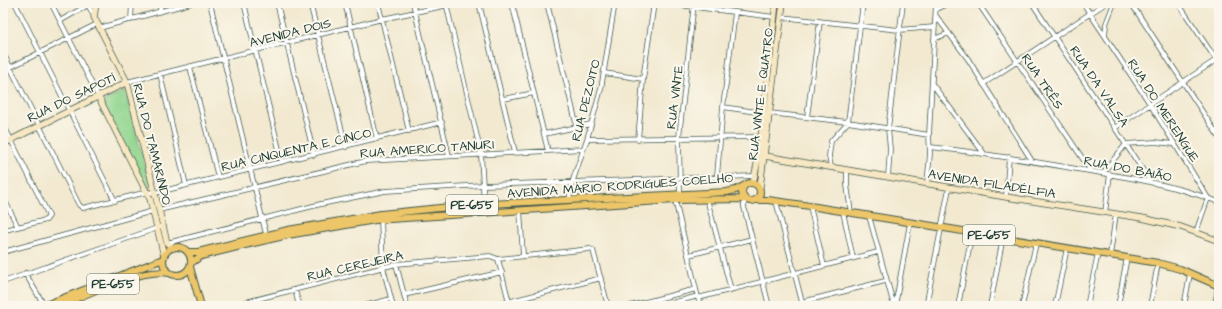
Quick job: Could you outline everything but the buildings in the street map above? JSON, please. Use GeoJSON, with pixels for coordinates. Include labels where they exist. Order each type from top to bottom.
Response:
{"type":"FeatureCollection","features":[{"type":"Feature","properties":{"kind":"main road"},"geometry":{"type":"LineString","coordinates":[[753,183],[760,187],[759,196],[755,200]]}},
{"type":"Feature","properties":{"kind":"main road","name":"PE-655"},"geometry":{"type":"LineString","coordinates":[[745,185],[753,183]]}},
{"type":"Feature","properties":{"kind":"main road"},"geometry":{"type":"LineString","coordinates":[[744,198],[742,190],[745,185]]}},
{"type":"Feature","properties":{"kind":"main road","name":"AVENIDA MÁRIO RODRIGUES COELHO"},"geometry":{"type":"LineString","coordinates":[[188,252],[198,252],[266,234],[357,217],[484,204],[732,191],[745,185]]}},
{"type":"Feature","properties":{"kind":"main road","name":"PE-655"},"geometry":{"type":"LineString","coordinates":[[744,198],[810,206],[942,229],[1127,257],[1158,263],[1219,286]]}},
{"type":"Feature","properties":{"kind":"main road","name":"AVENIDA MÁRIO RODRIGUES COELHO"},"geometry":{"type":"LineString","coordinates":[[191,265],[201,256],[252,243],[324,228],[381,219],[676,200],[744,198]]}},
{"type":"Feature","properties":{"kind":"main road","name":"PE-655"},"geometry":{"type":"LineString","coordinates":[[43,306],[164,258],[173,248],[181,247],[188,252]]}},
{"type":"Feature","properties":{"kind":"main road"},"geometry":{"type":"LineString","coordinates":[[188,252],[201,306]]}},
{"type":"Feature","properties":{"kind":"main road"},"geometry":{"type":"LineString","coordinates":[[164,258],[164,267],[170,273]]}},
{"type":"Feature","properties":{"kind":"main road","name":"PE-655"},"geometry":{"type":"LineString","coordinates":[[58,306],[140,275],[152,272],[181,275],[191,265]]}},
{"type":"Feature","properties":{"kind":"street"},"geometry":{"type":"LineString","coordinates":[[15,3],[115,201]]}},
{"type":"Feature","properties":{"kind":"street"},"geometry":{"type":"LineString","coordinates":[[51,3],[98,96]]}},
{"type":"Feature","properties":{"kind":"street"},"geometry":{"type":"LineString","coordinates":[[94,17],[96,3]]}},
{"type":"Feature","properties":{"kind":"street"},"geometry":{"type":"LineString","coordinates":[[131,20],[132,3]]}},
{"type":"Feature","properties":{"kind":"street"},"geometry":{"type":"LineString","coordinates":[[160,10],[161,3]]}},
{"type":"Feature","properties":{"kind":"street"},"geometry":{"type":"LineString","coordinates":[[3,71],[68,38],[98,26],[131,20],[160,10],[191,3]]}},
{"type":"Feature","properties":{"kind":"street"},"geometry":{"type":"LineString","coordinates":[[210,3],[266,234]]}},
{"type":"Feature","properties":{"kind":"street"},"geometry":{"type":"LineString","coordinates":[[244,3],[282,162]]}},
{"type":"Feature","properties":{"kind":"street"},"geometry":{"type":"LineString","coordinates":[[277,3],[314,155]]}},
{"type":"Feature","properties":{"kind":"street"},"geometry":{"type":"LineString","coordinates":[[310,3],[346,147]]}},
{"type":"Feature","properties":{"kind":"street"},"geometry":{"type":"LineString","coordinates":[[345,3],[377,139]]}},
{"type":"Feature","properties":{"kind":"street"},"geometry":{"type":"LineString","coordinates":[[378,3],[409,131]]}},
{"type":"Feature","properties":{"kind":"street"},"geometry":{"type":"LineString","coordinates":[[413,3],[449,156]]}},
{"type":"Feature","properties":{"kind":"street","name":"AVENIDA DOIS"},"geometry":{"type":"LineString","coordinates":[[127,82],[415,13],[446,4],[458,3]]}},
{"type":"Feature","properties":{"kind":"street"},"geometry":{"type":"LineString","coordinates":[[479,3],[515,152]]}},
{"type":"Feature","properties":{"kind":"street"},"geometry":{"type":"LineString","coordinates":[[512,3],[548,151]]}},
{"type":"Feature","properties":{"kind":"street"},"geometry":{"type":"LineString","coordinates":[[547,3],[577,127]]}},
{"type":"Feature","properties":{"kind":"street","name":"RUA DEZOITO"},"geometry":{"type":"LineString","coordinates":[[569,200],[572,183],[587,139],[604,72],[615,3]]}},
{"type":"Feature","properties":{"kind":"street"},"geometry":{"type":"LineString","coordinates":[[638,140],[643,79],[654,3]]}},
{"type":"Feature","properties":{"kind":"street"},"geometry":{"type":"LineString","coordinates":[[663,3],[694,5],[735,13],[774,17]]}},
{"type":"Feature","properties":{"kind":"street","name":"RUA VINTE E QUATRO"},"geometry":{"type":"LineString","coordinates":[[760,187],[776,3]]}},
{"type":"Feature","properties":{"kind":"street","name":"RUA VINTE E QUATRO"},"geometry":{"type":"LineString","coordinates":[[753,183],[762,155],[761,137],[783,3]]}},
{"type":"Feature","properties":{"kind":"street"},"geometry":{"type":"LineString","coordinates":[[831,167],[829,156],[831,141],[848,122],[863,3]]}},
{"type":"Feature","properties":{"kind":"street"},"geometry":{"type":"LineString","coordinates":[[888,177],[890,149],[888,129],[903,3]]}},
{"type":"Feature","properties":{"kind":"street"},"geometry":{"type":"LineString","coordinates":[[926,184],[930,147],[929,134],[933,85],[936,3]]}},
{"type":"Feature","properties":{"kind":"street"},"geometry":{"type":"LineString","coordinates":[[936,9],[949,3]]}},
{"type":"Feature","properties":{"kind":"street","name":"RUA TRÊS"},"geometry":{"type":"LineString","coordinates":[[978,3],[1091,171]]}},
{"type":"Feature","properties":{"kind":"street","name":"RUA DA VALSA"},"geometry":{"type":"LineString","coordinates":[[1032,3],[1116,127],[1150,181]]}},
{"type":"Feature","properties":{"kind":"street","name":"RUA DO MERENGUE"},"geometry":{"type":"LineString","coordinates":[[1082,3],[1150,104],[1208,198]]}},
{"type":"Feature","properties":{"kind":"street"},"geometry":{"type":"LineString","coordinates":[[983,84],[1106,3]]}},
{"type":"Feature","properties":{"kind":"street"},"geometry":{"type":"LineString","coordinates":[[1105,37],[1106,24],[1114,3]]}},
{"type":"Feature","properties":{"kind":"street"},"geometry":{"type":"LineString","coordinates":[[1131,3],[1219,138]]}},
{"type":"Feature","properties":{"kind":"street"},"geometry":{"type":"LineString","coordinates":[[1178,3],[1218,59],[1219,64]]}},
{"type":"Feature","properties":{"kind":"street"},"geometry":{"type":"LineString","coordinates":[[60,21],[87,4]]}},
{"type":"Feature","properties":{"kind":"street","name":"RUA DO TAMARINDO"},"geometry":{"type":"LineString","coordinates":[[87,4],[127,82],[154,193],[164,258]]}},
{"type":"Feature","properties":{"kind":"street"},"geometry":{"type":"LineString","coordinates":[[446,4],[481,154],[484,204]]}},
{"type":"Feature","properties":{"kind":"street","name":"RUA VINTE"},"geometry":{"type":"LineString","coordinates":[[680,193],[679,137],[694,5]]}},
{"type":"Feature","properties":{"kind":"street"},"geometry":{"type":"LineString","coordinates":[[717,176],[723,107],[735,13]]}},
{"type":"Feature","properties":{"kind":"street"},"geometry":{"type":"LineString","coordinates":[[936,16],[950,33],[1032,161]]}},
{"type":"Feature","properties":{"kind":"street"},"geometry":{"type":"LineString","coordinates":[[781,18],[899,30],[935,27]]}},
{"type":"Feature","properties":{"kind":"street"},"geometry":{"type":"LineString","coordinates":[[807,117],[820,21]]}},
{"type":"Feature","properties":{"kind":"street"},"geometry":{"type":"LineString","coordinates":[[934,39],[950,33]]}},
{"type":"Feature","properties":{"kind":"street"},"geometry":{"type":"LineString","coordinates":[[3,53],[79,204],[84,208],[146,192],[154,193]]}},
{"type":"Feature","properties":{"kind":"street"},"geometry":{"type":"LineString","coordinates":[[1116,127],[1218,59]]}},
{"type":"Feature","properties":{"kind":"street"},"geometry":{"type":"LineString","coordinates":[[190,67],[218,178]]}},
{"type":"Feature","properties":{"kind":"street"},"geometry":{"type":"LineString","coordinates":[[604,72],[643,79]]}},
{"type":"Feature","properties":{"kind":"street"},"geometry":{"type":"LineString","coordinates":[[160,74],[186,185]]}},
{"type":"Feature","properties":{"kind":"street","name":"RUA DO SAPOTÍ"},"geometry":{"type":"LineString","coordinates":[[3,144],[68,110],[127,82]]}},
{"type":"Feature","properties":{"kind":"street"},"geometry":{"type":"LineString","coordinates":[[933,85],[983,152]]}},
{"type":"Feature","properties":{"kind":"street"},"geometry":{"type":"LineString","coordinates":[[503,100],[534,93]]}},
{"type":"Feature","properties":{"kind":"street","name":"RUA DO TAMARINDO"},"geometry":{"type":"LineString","coordinates":[[98,96],[156,211]]}},
{"type":"Feature","properties":{"kind":"street"},"geometry":{"type":"LineString","coordinates":[[723,107],[848,122],[929,134]]}},
{"type":"Feature","properties":{"kind":"street","name":"RUA CINQUENTA E CINCO"},"geometry":{"type":"LineString","coordinates":[[154,193],[314,155],[442,122]]}},
{"type":"Feature","properties":{"kind":"street"},"geometry":{"type":"LineString","coordinates":[[3,124],[47,210],[49,217],[46,220],[5,230]]}},
{"type":"Feature","properties":{"kind":"street"},"geometry":{"type":"LineString","coordinates":[[544,134],[591,124]]}},
{"type":"Feature","properties":{"kind":"street"},"geometry":{"type":"LineString","coordinates":[[587,139],[638,140],[679,137],[761,137]]}},
{"type":"Feature","properties":{"kind":"street"},"geometry":{"type":"LineString","coordinates":[[1103,173],[1126,144],[1150,142],[1174,144]]}},
{"type":"Feature","properties":{"kind":"street","name":"RUA DO BAIÃO"},"geometry":{"type":"LineString","coordinates":[[930,147],[983,152],[1150,181],[1195,193],[1219,202]]}},
{"type":"Feature","properties":{"kind":"street","name":"RUA AMERICO TANURI"},"geometry":{"type":"LineString","coordinates":[[3,252],[156,211],[366,161],[583,149]]}},
{"type":"Feature","properties":{"kind":"street","name":"AVENIDA FILADÉLFIA"},"geometry":{"type":"LineString","coordinates":[[762,155],[847,171],[1105,212],[1164,223],[1196,232],[1219,241]]}},
{"type":"Feature","properties":{"kind":"street"},"geometry":{"type":"LineString","coordinates":[[1006,197],[1009,157]]}},
{"type":"Feature","properties":{"kind":"street"},"geometry":{"type":"LineString","coordinates":[[847,171],[847,185],[851,213]]}},
{"type":"Feature","properties":{"kind":"street"},"geometry":{"type":"LineString","coordinates":[[1105,212],[1110,174]]}},
{"type":"Feature","properties":{"kind":"street"},"geometry":{"type":"LineString","coordinates":[[167,243],[321,204],[374,193],[484,185],[572,183],[680,177],[755,176]]}},
{"type":"Feature","properties":{"kind":"street"},"geometry":{"type":"LineString","coordinates":[[926,306],[949,188]]}},
{"type":"Feature","properties":{"kind":"street"},"geometry":{"type":"LineString","coordinates":[[3,197],[18,227]]}},
{"type":"Feature","properties":{"kind":"street"},"geometry":{"type":"LineString","coordinates":[[744,198],[752,239],[769,306]]}},
{"type":"Feature","properties":{"kind":"street"},"geometry":{"type":"LineString","coordinates":[[1196,232],[1208,198]]}},
{"type":"Feature","properties":{"kind":"street"},"geometry":{"type":"LineString","coordinates":[[707,199],[732,290]]}},
{"type":"Feature","properties":{"kind":"street"},"geometry":{"type":"LineString","coordinates":[[676,200],[700,306]]}},
{"type":"Feature","properties":{"kind":"street"},"geometry":{"type":"LineString","coordinates":[[776,201],[803,304],[885,281]]}},
{"type":"Feature","properties":{"kind":"street"},"geometry":{"type":"LineString","coordinates":[[810,206],[824,266]]}},
{"type":"Feature","properties":{"kind":"street"},"geometry":{"type":"LineString","coordinates":[[520,210],[523,256]]}},
{"type":"Feature","properties":{"kind":"street"},"geometry":{"type":"LineString","coordinates":[[843,212],[853,258]]}},
{"type":"Feature","properties":{"kind":"street"},"geometry":{"type":"LineString","coordinates":[[1110,255],[1116,214]]}},
{"type":"Feature","properties":{"kind":"street"},"geometry":{"type":"LineString","coordinates":[[869,216],[885,281],[894,306]]}},
{"type":"Feature","properties":{"kind":"street"},"geometry":{"type":"LineString","coordinates":[[381,219],[383,267],[393,306]]}},
{"type":"Feature","properties":{"kind":"street"},"geometry":{"type":"LineString","coordinates":[[894,306],[910,223]]}},
{"type":"Feature","properties":{"kind":"street"},"geometry":{"type":"LineString","coordinates":[[3,282],[160,227]]}},
{"type":"Feature","properties":{"kind":"street","name":"RUA DO TAMARINDO"},"geometry":{"type":"LineString","coordinates":[[160,227],[167,243]]}},
{"type":"Feature","properties":{"kind":"street"},"geometry":{"type":"LineString","coordinates":[[958,306],[972,233]]}},
{"type":"Feature","properties":{"kind":"street"},"geometry":{"type":"LineString","coordinates":[[990,306],[1003,238]]}},
{"type":"Feature","properties":{"kind":"street"},"geometry":{"type":"LineString","coordinates":[[689,255],[752,239]]}},
{"type":"Feature","properties":{"kind":"street"},"geometry":{"type":"LineString","coordinates":[[167,243],[173,248]]}},
{"type":"Feature","properties":{"kind":"street"},"geometry":{"type":"LineString","coordinates":[[1022,306],[1036,243]]}},
{"type":"Feature","properties":{"kind":"street"},"geometry":{"type":"LineString","coordinates":[[1055,306],[1067,248]]}},
{"type":"Feature","properties":{"kind":"street"},"geometry":{"type":"LineString","coordinates":[[510,304],[498,260],[590,249],[595,254],[608,306]]}},
{"type":"Feature","properties":{"kind":"street"},"geometry":{"type":"LineString","coordinates":[[661,306],[732,290],[878,252]]}},
{"type":"Feature","properties":{"kind":"street"},"geometry":{"type":"LineString","coordinates":[[1087,306],[1098,253]]}},
{"type":"Feature","properties":{"kind":"street","name":"RUA CEREJEIRA"},"geometry":{"type":"LineString","coordinates":[[230,306],[396,264],[486,256],[494,256],[498,260]]}},
{"type":"Feature","properties":{"kind":"street"},"geometry":{"type":"LineString","coordinates":[[1118,306],[1127,257]]}},
{"type":"Feature","properties":{"kind":"street"},"geometry":{"type":"LineString","coordinates":[[1150,306],[1158,263]]}},
{"type":"Feature","properties":{"kind":"street"},"geometry":{"type":"LineString","coordinates":[[396,264],[407,306]]}},
{"type":"Feature","properties":{"kind":"street"},"geometry":{"type":"LineString","coordinates":[[404,295],[502,272]]}},
{"type":"Feature","properties":{"kind":"street"},"geometry":{"type":"LineString","coordinates":[[26,273],[43,306]]}},
{"type":"Feature","properties":{"kind":"street"},"geometry":{"type":"LineString","coordinates":[[1184,306],[1190,274]]}},
{"type":"Feature","properties":{"kind":"street"},"geometry":{"type":"LineString","coordinates":[[492,306],[510,304],[601,278]]}},
{"type":"Feature","properties":{"kind":"street"},"geometry":{"type":"LineString","coordinates":[[1215,306],[1219,286]]}},
{"type":"Feature","properties":{"kind":"street"},"geometry":{"type":"LineString","coordinates":[[630,306],[696,289]]}},
{"type":"Feature","properties":{"kind":"street"},"geometry":{"type":"LineString","coordinates":[[295,290],[300,306]]}},
{"type":"Feature","properties":{"kind":"street"},"geometry":{"type":"LineString","coordinates":[[364,306],[391,299]]}},
{"type":"Feature","properties":{"kind":"green space"},"geometry":{"type":"Polygon","coordinates":[[[125,90],[151,188],[150,190],[147,190],[102,102],[125,90]]]}}]}
